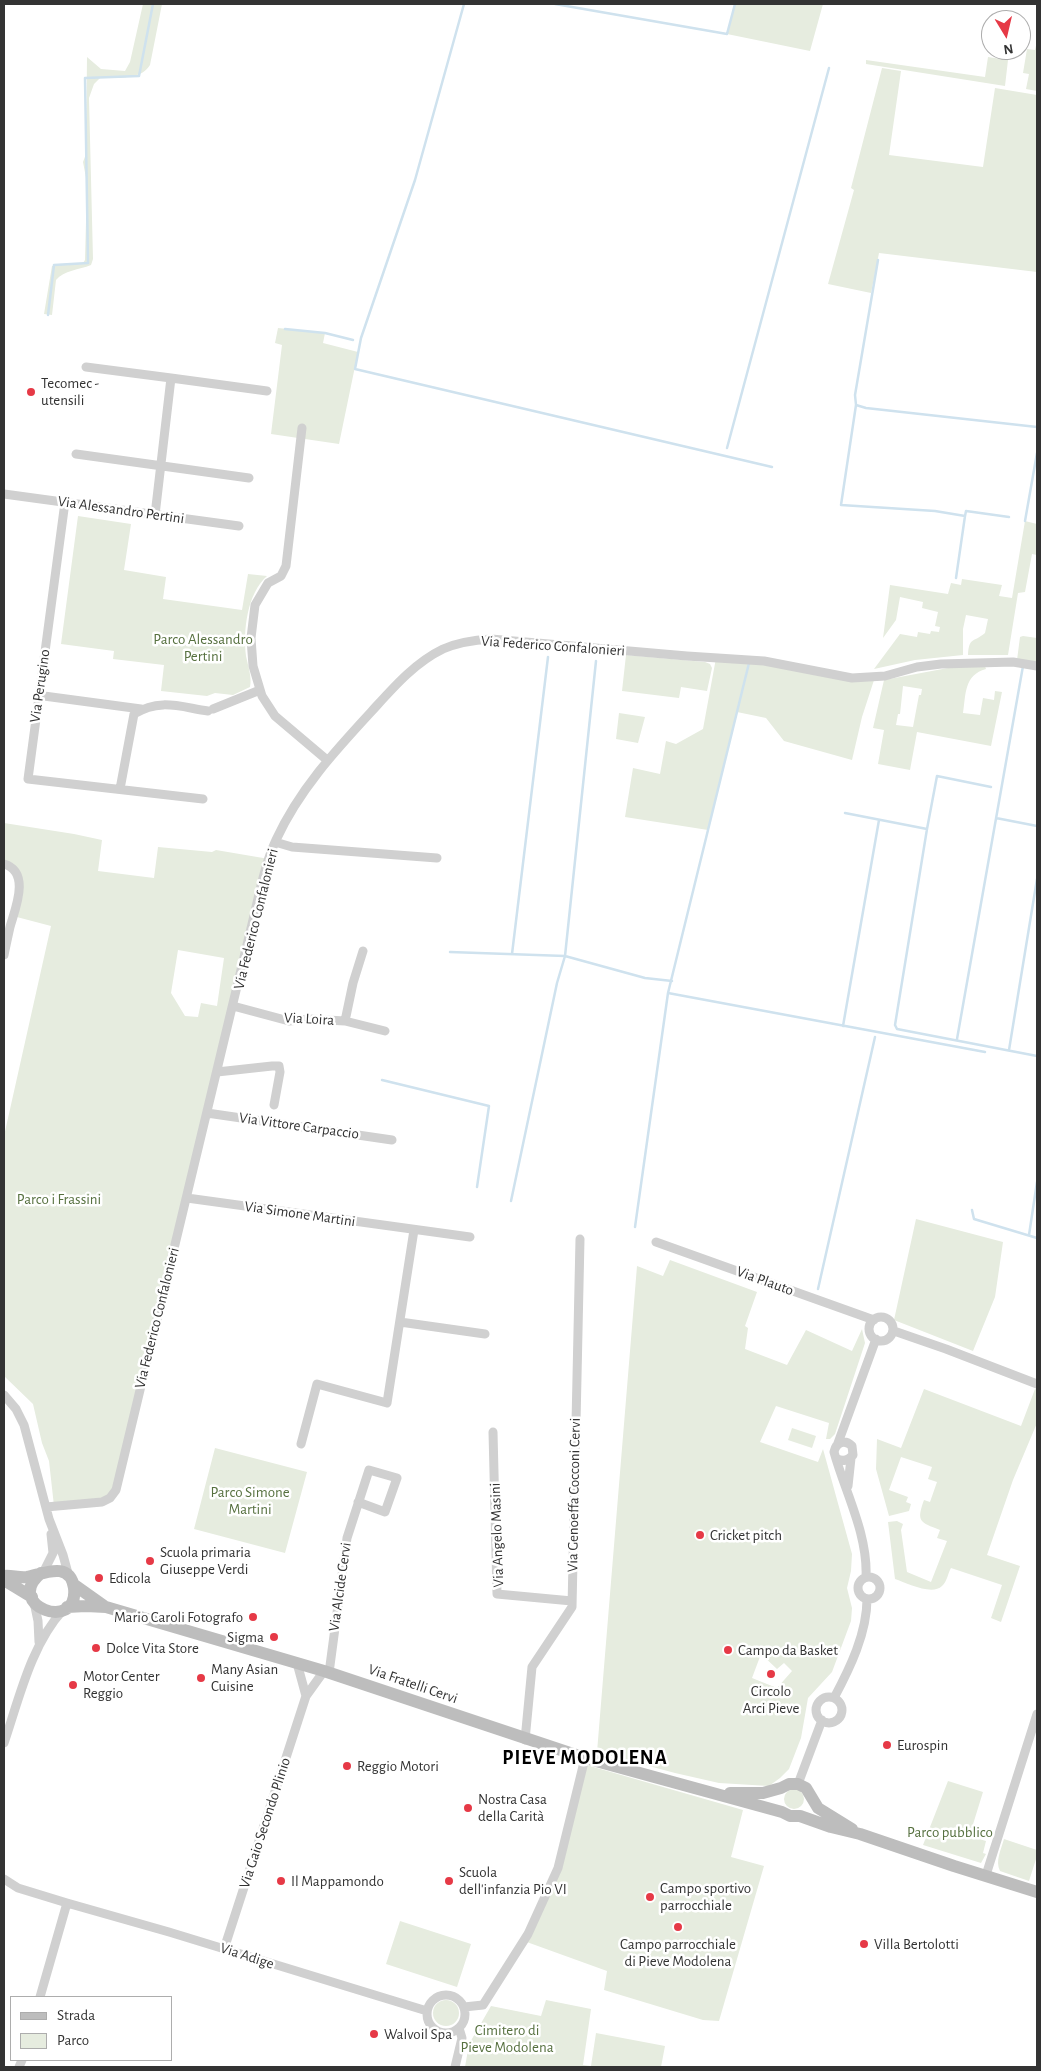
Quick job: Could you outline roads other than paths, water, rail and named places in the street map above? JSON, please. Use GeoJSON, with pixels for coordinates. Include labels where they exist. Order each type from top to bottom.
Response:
{"type":"FeatureCollection","features":[{"type":"Feature","properties":{"kind":"main road","name":"Via Fratelli Cervi"},"geometry":{"type":"LineString","coordinates":[[4,1578],[22,1577],[58,1570],[106,1608]]}},
{"type":"Feature","properties":{"kind":"main road"},"geometry":{"type":"LineString","coordinates":[[33,1600],[31,1592],[33,1581],[43,1572]]}},
{"type":"Feature","properties":{"kind":"main road","name":"Via Fratelli Cervi"},"geometry":{"type":"LineString","coordinates":[[4,1578],[44,1611],[50,1613],[65,1608],[86,1606],[106,1608],[326,1672],[524,1740],[782,1812],[790,1816],[800,1816],[1037,1892]]}},
{"type":"Feature","properties":{"kind":"main road"},"geometry":{"type":"LineString","coordinates":[[65,1608],[73,1597],[71,1581]]}},
{"type":"Feature","properties":{"kind":"main road","name":"Via Fratelli Cervi"},"geometry":{"type":"LineString","coordinates":[[709,1792],[763,1793],[789,1784],[798,1784],[806,1788],[818,1808],[860,1834]]}},
{"type":"Feature","properties":{"kind":"main road"},"geometry":{"type":"LineString","coordinates":[[781,1788],[777,1798],[782,1812]]}},
{"type":"Feature","properties":{"kind":"main road"},"geometry":{"type":"LineString","coordinates":[[800,1816],[809,1806],[810,1796]]}},
{"type":"Feature","properties":{"kind":"street"},"geometry":{"type":"LineString","coordinates":[[86,367],[267,391]]}},
{"type":"Feature","properties":{"kind":"street"},"geometry":{"type":"LineString","coordinates":[[155,516],[171,378]]}},
{"type":"Feature","properties":{"kind":"street"},"geometry":{"type":"LineString","coordinates":[[302,428],[286,566],[281,576],[268,584],[255,605],[251,638],[253,666],[262,696],[275,716],[327,760]]}},
{"type":"Feature","properties":{"kind":"street"},"geometry":{"type":"LineString","coordinates":[[76,454],[249,478]]}},
{"type":"Feature","properties":{"kind":"street","name":"Via Alessandro Pertini"},"geometry":{"type":"LineString","coordinates":[[4,494],[239,526]]}},
{"type":"Feature","properties":{"kind":"street","name":"Via Perugino"},"geometry":{"type":"LineString","coordinates":[[65,502],[28,779],[203,799]]}},
{"type":"Feature","properties":{"kind":"street","name":"Via Federico Confalonieri"},"geometry":{"type":"LineString","coordinates":[[46,1507],[102,1502],[110,1498],[116,1490],[252,924],[275,842],[299,798],[327,760],[415,668],[442,650],[471,640],[510,640],[764,661],[852,678],[885,676],[917,667],[941,664],[1013,662],[1037,666]]}},
{"type":"Feature","properties":{"kind":"street","name":"Via Perugino"},"geometry":{"type":"LineString","coordinates":[[44,696],[141,709],[163,704],[211,710],[260,690]]}},
{"type":"Feature","properties":{"kind":"street"},"geometry":{"type":"LineString","coordinates":[[120,790],[134,714],[141,709]]}},
{"type":"Feature","properties":{"kind":"street"},"geometry":{"type":"LineString","coordinates":[[275,842],[292,847],[437,858]]}},
{"type":"Feature","properties":{"kind":"street"},"geometry":{"type":"LineString","coordinates":[[4,864],[10,866],[18,878],[20,893],[4,954]]}},
{"type":"Feature","properties":{"kind":"street"},"geometry":{"type":"LineString","coordinates":[[345,1021],[353,983],[363,951]]}},
{"type":"Feature","properties":{"kind":"street","name":"Via Loira"},"geometry":{"type":"LineString","coordinates":[[233,1006],[289,1020],[345,1021],[385,1031]]}},
{"type":"Feature","properties":{"kind":"street"},"geometry":{"type":"LineString","coordinates":[[217,1072],[279,1066],[280,1072],[274,1105]]}},
{"type":"Feature","properties":{"kind":"street","name":"Via Vittore Carpaccio"},"geometry":{"type":"LineString","coordinates":[[207,1112],[392,1140]]}},
{"type":"Feature","properties":{"kind":"street","name":"Via Simone Martini"},"geometry":{"type":"LineString","coordinates":[[187,1198],[470,1237]]}},
{"type":"Feature","properties":{"kind":"street"},"geometry":{"type":"LineString","coordinates":[[301,1444],[317,1384],[387,1403],[414,1230]]}},
{"type":"Feature","properties":{"kind":"street","name":"Via Genoeffa Cocconi Cervi"},"geometry":{"type":"LineString","coordinates":[[524,1740],[532,1667],[572,1607],[580,1239]]}},
{"type":"Feature","properties":{"kind":"street","name":"Via Plauto"},"geometry":{"type":"LineString","coordinates":[[656,1242],[874,1320],[882,1317],[888,1319],[894,1331],[946,1348],[1037,1384]]}},
{"type":"Feature","properties":{"kind":"street"},"geometry":{"type":"LineString","coordinates":[[874,1320],[870,1329],[872,1336],[876,1339],[886,1340],[894,1331]]}},
{"type":"Feature","properties":{"kind":"street"},"geometry":{"type":"LineString","coordinates":[[400,1322],[486,1334]]}},
{"type":"Feature","properties":{"kind":"street"},"geometry":{"type":"LineString","coordinates":[[866,1577],[866,1561],[834,1448],[838,1443],[876,1339]]}},
{"type":"Feature","properties":{"kind":"street"},"geometry":{"type":"LineString","coordinates":[[4,1395],[16,1409],[21,1420],[49,1519],[71,1581]]}},
{"type":"Feature","properties":{"kind":"street"},"geometry":{"type":"LineString","coordinates":[[849,1496],[848,1479],[853,1452],[848,1426],[850,1410]]}},
{"type":"Feature","properties":{"kind":"street","name":"Via Angelo Masini"},"geometry":{"type":"LineString","coordinates":[[494,1432],[497,1594],[572,1601]]}},
{"type":"Feature","properties":{"kind":"street"},"geometry":{"type":"LineString","coordinates":[[838,1443],[850,1444]]}},
{"type":"Feature","properties":{"kind":"street"},"geometry":{"type":"LineString","coordinates":[[836,1458],[842,1461],[851,1458]]}},
{"type":"Feature","properties":{"kind":"street","name":"Via Alcide Cervi"},"geometry":{"type":"LineString","coordinates":[[326,1672],[346,1538],[368,1470],[397,1478],[385,1512],[358,1502]]}},
{"type":"Feature","properties":{"kind":"street"},"geometry":{"type":"LineString","coordinates":[[43,1572],[54,1553],[49,1519]]}},
{"type":"Feature","properties":{"kind":"street"},"geometry":{"type":"LineString","coordinates":[[866,1577],[877,1579],[881,1586],[878,1595],[872,1599],[861,1596],[858,1588],[859,1582],[866,1577]]}},
{"type":"Feature","properties":{"kind":"street"},"geometry":{"type":"LineString","coordinates":[[834,1698],[848,1672],[858,1646],[867,1612],[867,1599]]}},
{"type":"Feature","properties":{"kind":"street"},"geometry":{"type":"LineString","coordinates":[[33,1600],[39,1642]]}},
{"type":"Feature","properties":{"kind":"street"},"geometry":{"type":"LineString","coordinates":[[4,1743],[39,1642],[52,1621],[65,1608]]}},
{"type":"Feature","properties":{"kind":"street"},"geometry":{"type":"LineString","coordinates":[[297,1663],[306,1696]]}},
{"type":"Feature","properties":{"kind":"street","name":"Via Gaio Secondo Plinio"},"geometry":{"type":"LineString","coordinates":[[224,1949],[306,1696],[326,1672]]}},
{"type":"Feature","properties":{"kind":"street"},"geometry":{"type":"LineString","coordinates":[[824,1698],[834,1698],[840,1704],[840,1715],[832,1722],[822,1720],[817,1715],[817,1705],[824,1698]]}},
{"type":"Feature","properties":{"kind":"street"},"geometry":{"type":"LineString","coordinates":[[986,1875],[1037,1718]]}},
{"type":"Feature","properties":{"kind":"street"},"geometry":{"type":"LineString","coordinates":[[798,1784],[822,1720]]}},
{"type":"Feature","properties":{"kind":"street"},"geometry":{"type":"LineString","coordinates":[[464,2007],[483,2005],[528,1934],[558,1868],[584,1758]]}},
{"type":"Feature","properties":{"kind":"street","name":"Via Adige"},"geometry":{"type":"LineString","coordinates":[[4,1878],[18,1888],[67,1904],[224,1949],[427,2012]]}},
{"type":"Feature","properties":{"kind":"street"},"geometry":{"type":"LineString","coordinates":[[40,1996],[67,1904]]}},
{"type":"Feature","properties":{"kind":"street"},"geometry":{"type":"LineString","coordinates":[[446,1994],[457,1998],[464,2007],[465,2018],[459,2028],[448,2033],[437,2031],[429,2023],[427,2012],[431,2001],[441,1995],[446,1994]]}},
{"type":"Feature","properties":{"kind":"street"},"geometry":{"type":"LineString","coordinates":[[455,2067],[462,2038],[459,2028]]}},
{"type":"Feature","properties":{"kind":"waterway"},"geometry":{"type":"LineString","coordinates":[[48,315],[54,265],[88,263],[85,78],[139,76],[153,4]]}},
{"type":"Feature","properties":{"kind":"waterway"},"geometry":{"type":"LineString","coordinates":[[464,4],[415,180],[361,338],[355,369],[772,467]]}},
{"type":"Feature","properties":{"kind":"waterway"},"geometry":{"type":"LineString","coordinates":[[555,4],[727,34],[735,4]]}},
{"type":"Feature","properties":{"kind":"waterway"},"geometry":{"type":"LineString","coordinates":[[727,448],[829,68]]}},
{"type":"Feature","properties":{"kind":"waterway"},"geometry":{"type":"LineString","coordinates":[[878,260],[855,395],[856,405],[841,505],[935,511],[965,516],[956,578]]}},
{"type":"Feature","properties":{"kind":"waterway"},"geometry":{"type":"LineString","coordinates":[[285,329],[325,333],[353,340]]}},
{"type":"Feature","properties":{"kind":"waterway"},"geometry":{"type":"LineString","coordinates":[[856,405],[866,408],[1037,427]]}},
{"type":"Feature","properties":{"kind":"waterway"},"geometry":{"type":"LineString","coordinates":[[1025,521],[1037,453]]}},
{"type":"Feature","properties":{"kind":"waterway"},"geometry":{"type":"LineString","coordinates":[[965,516],[966,511],[1009,517]]}},
{"type":"Feature","properties":{"kind":"waterway"},"geometry":{"type":"LineString","coordinates":[[512,954],[548,657]]}},
{"type":"Feature","properties":{"kind":"waterway"},"geometry":{"type":"LineString","coordinates":[[450,952],[565,956],[596,661]]}},
{"type":"Feature","properties":{"kind":"waterway"},"geometry":{"type":"LineString","coordinates":[[635,1227],[668,993],[749,663]]}},
{"type":"Feature","properties":{"kind":"waterway"},"geometry":{"type":"LineString","coordinates":[[957,1039],[1023,666]]}},
{"type":"Feature","properties":{"kind":"waterway"},"geometry":{"type":"LineString","coordinates":[[927,829],[937,776],[991,787]]}},
{"type":"Feature","properties":{"kind":"waterway"},"geometry":{"type":"LineString","coordinates":[[845,813],[927,829],[895,1025],[897,1029],[1037,1056]]}},
{"type":"Feature","properties":{"kind":"waterway"},"geometry":{"type":"LineString","coordinates":[[996,818],[1037,826]]}},
{"type":"Feature","properties":{"kind":"waterway"},"geometry":{"type":"LineString","coordinates":[[843,1026],[879,820]]}},
{"type":"Feature","properties":{"kind":"waterway"},"geometry":{"type":"LineString","coordinates":[[1009,1050],[1037,879]]}},
{"type":"Feature","properties":{"kind":"waterway"},"geometry":{"type":"LineString","coordinates":[[511,1201],[557,983],[565,956],[645,978],[672,981]]}},
{"type":"Feature","properties":{"kind":"waterway"},"geometry":{"type":"LineString","coordinates":[[668,993],[985,1052]]}},
{"type":"Feature","properties":{"kind":"waterway"},"geometry":{"type":"LineString","coordinates":[[818,1289],[875,1037]]}},
{"type":"Feature","properties":{"kind":"waterway"},"geometry":{"type":"LineString","coordinates":[[382,1080],[489,1106],[477,1187]]}},
{"type":"Feature","properties":{"kind":"waterway"},"geometry":{"type":"LineString","coordinates":[[1029,1235],[1037,1182]]}},
{"type":"Feature","properties":{"kind":"waterway"},"geometry":{"type":"LineString","coordinates":[[972,1210],[974,1219],[1037,1238]]}},
{"type":"Feature","properties":{"kind":"place","name":"Tecomec - utensili"},"geometry":{"type":"Point","coordinates":[31,392]}},
{"type":"Feature","properties":{"kind":"place","name":"Cricket pitch"},"geometry":{"type":"Point","coordinates":[700,1535]}},
{"type":"Feature","properties":{"kind":"place","name":"Scuola primaria Giuseppe Verdi"},"geometry":{"type":"Point","coordinates":[150,1561]}},
{"type":"Feature","properties":{"kind":"place","name":"Edicola"},"geometry":{"type":"Point","coordinates":[99,1578]}},
{"type":"Feature","properties":{"kind":"place","name":"Mario Caroli Fotografo"},"geometry":{"type":"Point","coordinates":[253,1617]}},
{"type":"Feature","properties":{"kind":"place","name":"Sigma"},"geometry":{"type":"Point","coordinates":[274,1637]}},
{"type":"Feature","properties":{"kind":"place","name":"Dolce Vita Store"},"geometry":{"type":"Point","coordinates":[96,1648]}},
{"type":"Feature","properties":{"kind":"place","name":"Campo da Basket"},"geometry":{"type":"Point","coordinates":[728,1650]}},
{"type":"Feature","properties":{"kind":"place","name":"Circolo Arci Pieve"},"geometry":{"type":"Point","coordinates":[771,1674]}},
{"type":"Feature","properties":{"kind":"place","name":"Many Asian Cuisine"},"geometry":{"type":"Point","coordinates":[201,1678]}},
{"type":"Feature","properties":{"kind":"place","name":"Motor Center Reggio"},"geometry":{"type":"Point","coordinates":[73,1685]}},
{"type":"Feature","properties":{"kind":"place","name":"Eurospin"},"geometry":{"type":"Point","coordinates":[887,1745]}},
{"type":"Feature","properties":{"kind":"place","name":"Reggio Motori"},"geometry":{"type":"Point","coordinates":[347,1766]}},
{"type":"Feature","properties":{"kind":"place","name":"Nostra Casa della Carità"},"geometry":{"type":"Point","coordinates":[468,1808]}},
{"type":"Feature","properties":{"kind":"place","name":"Il Mappamondo"},"geometry":{"type":"Point","coordinates":[281,1881]}},
{"type":"Feature","properties":{"kind":"place","name":"Scuola dell'infanzia Pio VI"},"geometry":{"type":"Point","coordinates":[449,1881]}},
{"type":"Feature","properties":{"kind":"place","name":"Campo sportivo parrocchiale"},"geometry":{"type":"Point","coordinates":[650,1897]}},
{"type":"Feature","properties":{"kind":"place","name":"Campo parrocchiale di Pieve Modolena"},"geometry":{"type":"Point","coordinates":[678,1927]}},
{"type":"Feature","properties":{"kind":"place","name":"Villa Bertolotti"},"geometry":{"type":"Point","coordinates":[864,1944]}},
{"type":"Feature","properties":{"kind":"place","name":"Walvoil Spa"},"geometry":{"type":"Point","coordinates":[374,2034]}},
{"type":"Feature","properties":{"kind":"district","name":"PIEVE MODOLENA"},"geometry":{"type":"Point","coordinates":[585,1758]}},
{"type":"Feature","properties":{"kind":"park label","name":"Parco Alessandro Pertini"},"geometry":{"type":"Point","coordinates":[203,648]}},
{"type":"Feature","properties":{"kind":"park label","name":"Parco i Frassini"},"geometry":{"type":"Point","coordinates":[59,1199]}},
{"type":"Feature","properties":{"kind":"park label","name":"Parco Simone Martini"},"geometry":{"type":"Point","coordinates":[250,1500]}},
{"type":"Feature","properties":{"kind":"park label","name":"Parco pubblico"},"geometry":{"type":"Point","coordinates":[950,1832]}},
{"type":"Feature","properties":{"kind":"park label","name":"Cimitero di Pieve Modolena"},"geometry":{"type":"Point","coordinates":[507,2038]}}]}
